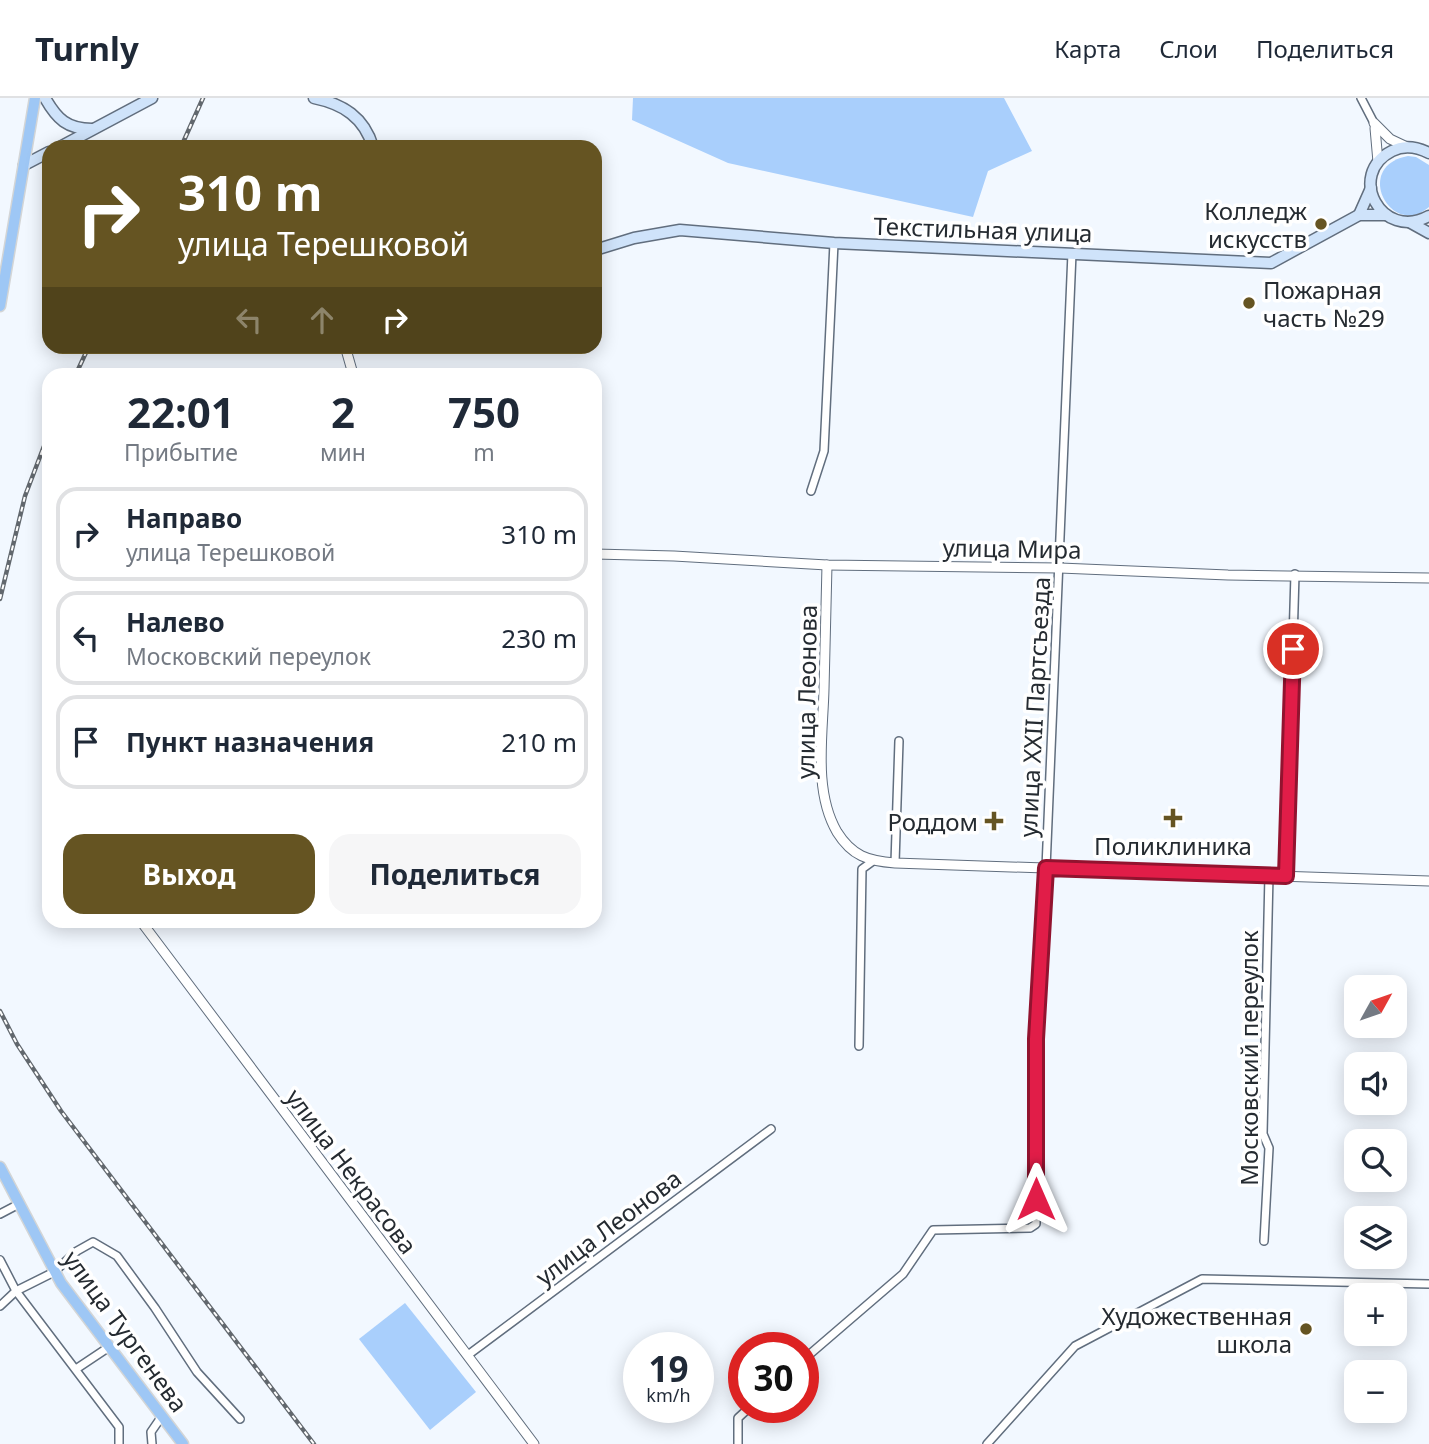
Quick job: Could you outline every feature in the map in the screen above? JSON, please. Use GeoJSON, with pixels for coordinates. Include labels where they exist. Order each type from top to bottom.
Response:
{"type":"FeatureCollection","features":[{"type":"Feature","properties":{"kind":"main road"},"geometry":{"type":"LineString","coordinates":[[0,306],[35,98]]}},
{"type":"Feature","properties":{"kind":"main road"},"geometry":{"type":"LineString","coordinates":[[45,98],[63,123],[78,129],[95,130]]}},
{"type":"Feature","properties":{"kind":"main road"},"geometry":{"type":"LineString","coordinates":[[74,140],[152,98]]}},
{"type":"Feature","properties":{"kind":"main road"},"geometry":{"type":"LineString","coordinates":[[314,98],[341,105],[351,111],[370,140]]}},
{"type":"Feature","properties":{"kind":"main road"},"geometry":{"type":"LineString","coordinates":[[1359,215],[1371,188],[1378,162],[1390,152],[1407,147],[1429,153]]}},
{"type":"Feature","properties":{"kind":"main road"},"geometry":{"type":"LineString","coordinates":[[24,165],[42,156]]}},
{"type":"Feature","properties":{"kind":"main road"},"geometry":{"type":"LineString","coordinates":[[1371,188],[1375,203],[1386,215]]}},
{"type":"Feature","properties":{"kind":"main road","name":"Текстильная улица"},"geometry":{"type":"LineString","coordinates":[[602,248],[634,238],[680,230],[834,243],[1270,263],[1359,215],[1386,215],[1397,221],[1411,223],[1429,233]]}},
{"type":"Feature","properties":{"kind":"main road"},"geometry":{"type":"LineString","coordinates":[[1411,223],[1429,216]]}},
{"type":"Feature","properties":{"kind":"main road","name":"улица Тургенева"},"geometry":{"type":"LineString","coordinates":[[0,1167],[54,1272],[183,1444]]}},
{"type":"Feature","properties":{"kind":"street"},"geometry":{"type":"LineString","coordinates":[[1361,98],[1374,123],[1378,162]]}},
{"type":"Feature","properties":{"kind":"street"},"geometry":{"type":"LineString","coordinates":[[1374,123],[1390,139],[1407,147]]}},
{"type":"Feature","properties":{"kind":"street"},"geometry":{"type":"LineString","coordinates":[[811,491],[824,451],[834,243]]}},
{"type":"Feature","properties":{"kind":"street","name":"улица XXII Партсъезда"},"geometry":{"type":"LineString","coordinates":[[819,1346],[903,1274],[933,1230],[1030,1228],[1036,1224],[1036,1039],[1060,568],[1072,253]]}},
{"type":"Feature","properties":{"kind":"street","name":"улица Мира"},"geometry":{"type":"LineString","coordinates":[[602,554],[827,565],[1429,578]]}},
{"type":"Feature","properties":{"kind":"street","name":"улица Леонова"},"geometry":{"type":"LineString","coordinates":[[827,565],[822,760],[824,794],[836,830],[846,844],[857,854],[873,861]]}},
{"type":"Feature","properties":{"kind":"street"},"geometry":{"type":"LineString","coordinates":[[1286,876],[1296,574]]}},
{"type":"Feature","properties":{"kind":"street"},"geometry":{"type":"LineString","coordinates":[[895,863],[899,741]]}},
{"type":"Feature","properties":{"kind":"street"},"geometry":{"type":"LineString","coordinates":[[859,1046],[862,869],[873,861],[1429,881]]}},
{"type":"Feature","properties":{"kind":"street","name":"Московский переулок"},"geometry":{"type":"LineString","coordinates":[[1264,1241],[1269,1148],[1263,1134],[1269,875]]}},
{"type":"Feature","properties":{"kind":"street","name":"улица Некрасова"},"geometry":{"type":"LineString","coordinates":[[146,928],[534,1444]]}},
{"type":"Feature","properties":{"kind":"street","name":"улица Леонова"},"geometry":{"type":"LineString","coordinates":[[468,1356],[771,1129]]}},
{"type":"Feature","properties":{"kind":"street"},"geometry":{"type":"LineString","coordinates":[[0,1214],[19,1204]]}},
{"type":"Feature","properties":{"kind":"street"},"geometry":{"type":"LineString","coordinates":[[0,1306],[16,1291],[54,1272],[77,1251],[93,1242],[117,1256],[197,1372],[240,1419]]}},
{"type":"Feature","properties":{"kind":"street"},"geometry":{"type":"LineString","coordinates":[[0,1260],[16,1291],[119,1427],[119,1444]]}},
{"type":"Feature","properties":{"kind":"street"},"geometry":{"type":"LineString","coordinates":[[987,1444],[1075,1346],[1202,1279],[1429,1284]]}},
{"type":"Feature","properties":{"kind":"street"},"geometry":{"type":"LineString","coordinates":[[76,1369],[109,1347]]}},
{"type":"Feature","properties":{"kind":"street"},"geometry":{"type":"LineString","coordinates":[[152,1444],[151,1432],[162,1416]]}},
{"type":"Feature","properties":{"kind":"street"},"geometry":{"type":"LineString","coordinates":[[738,1423],[738,1444]]}},
{"type":"Feature","properties":{"kind":"shaded area"},"geometry":{"type":"Polygon","coordinates":[[[633,98],[1004,98],[1032,151],[988,171],[973,217],[728,163],[632,120],[633,98]]]}},
{"type":"Feature","properties":{"kind":"shaded area"},"geometry":{"type":"Polygon","coordinates":[[[1408,156],[1416,157],[1429,165],[1429,207],[1415,215],[1402,214],[1391,208],[1383,198],[1380,185],[1382,173],[1391,162],[1408,156]]]}},
{"type":"Feature","properties":{"kind":"shaded area"},"geometry":{"type":"Polygon","coordinates":[[[405,1303],[476,1392],[430,1430],[359,1339],[405,1303]]]}},
{"type":"Feature","properties":{"kind":"railway"},"geometry":{"type":"LineString","coordinates":[[184,140],[203,98]]}},
{"type":"Feature","properties":{"kind":"railway"},"geometry":{"type":"LineString","coordinates":[[79,368],[85,354]]}},
{"type":"Feature","properties":{"kind":"railway"},"geometry":{"type":"LineString","coordinates":[[0,599],[25,496],[42,451]]}},
{"type":"Feature","properties":{"kind":"railway"},"geometry":{"type":"LineString","coordinates":[[0,1011],[17,1044],[61,1111],[314,1444]]}},
{"type":"Feature","properties":{"kind":"place","name":"Колледж искусств"},"geometry":{"type":"Point","coordinates":[1321,224]}},
{"type":"Feature","properties":{"kind":"place","name":"Пожарная часть №29"},"geometry":{"type":"Point","coordinates":[1249,303]}},
{"type":"Feature","properties":{"kind":"place","name":"Поликлиника"},"geometry":{"type":"Point","coordinates":[1173,818]}},
{"type":"Feature","properties":{"kind":"place","name":"Роддом"},"geometry":{"type":"Point","coordinates":[994,821]}},
{"type":"Feature","properties":{"kind":"place","name":"Художественная школа"},"geometry":{"type":"Point","coordinates":[1306,1329]}},
{"type":"Feature","properties":{"kind":"route"},"geometry":{"type":"LineString","coordinates":[[1036,1199],[1036,1039],[1046,868],[1286,876],[1293,649]]}}]}
